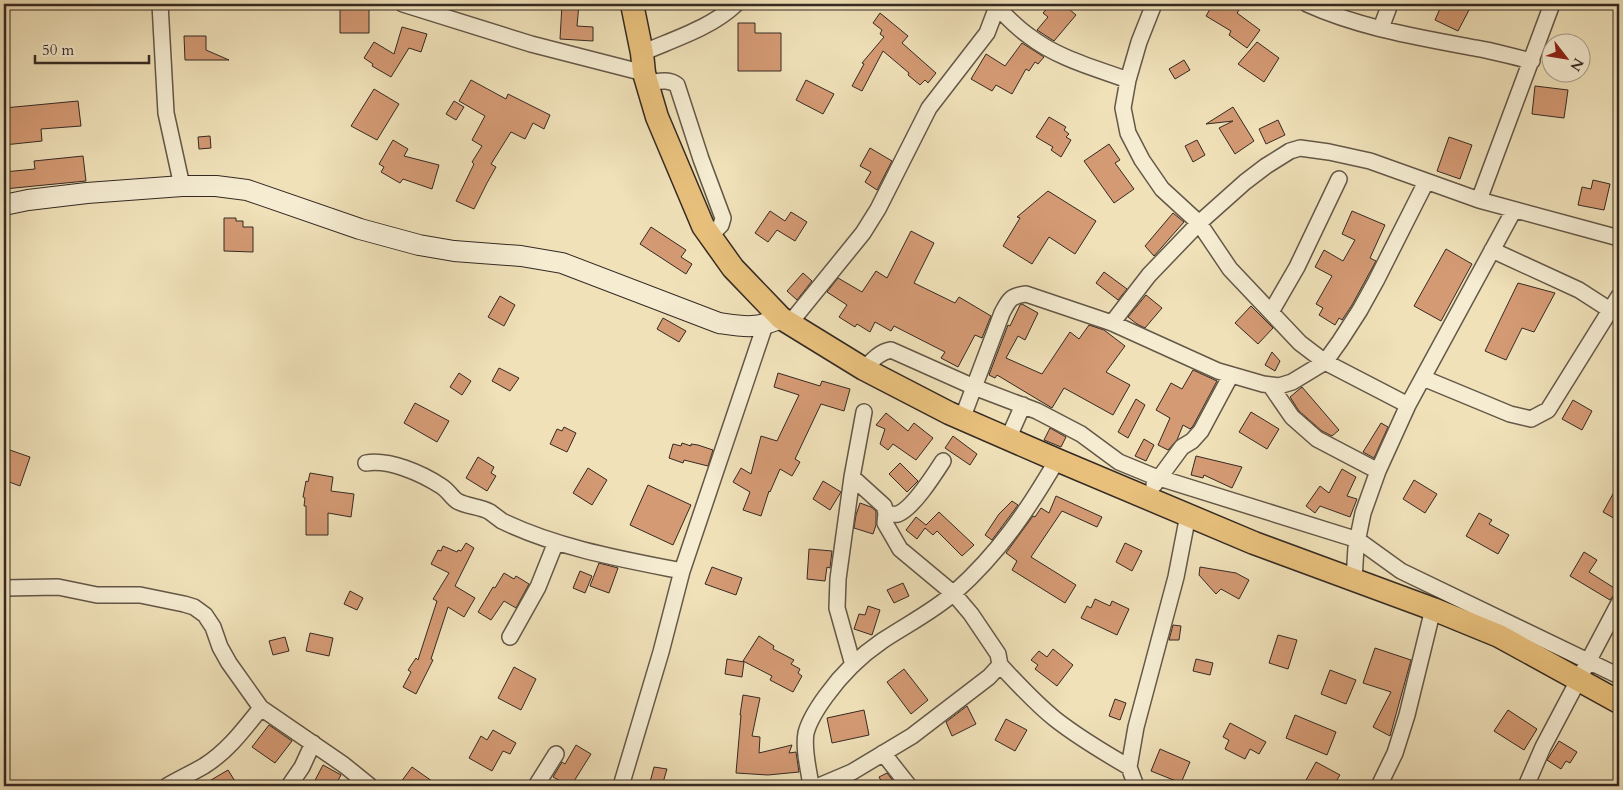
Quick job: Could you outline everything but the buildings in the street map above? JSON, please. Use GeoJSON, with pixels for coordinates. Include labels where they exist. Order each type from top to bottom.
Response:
{"type":"FeatureCollection","features":[{"type":"Feature","properties":{"kind":"main road"},"geometry":{"type":"LineString","coordinates":[[632,4],[644,70],[657,117],[703,226],[733,268],[779,322],[864,369],[962,419],[1057,460],[1254,542],[1433,609],[1507,631],[1583,670],[1619,702]]}},
{"type":"Feature","properties":{"kind":"street"},"geometry":{"type":"LineString","coordinates":[[160,4],[166,113],[182,186]]}},
{"type":"Feature","properties":{"kind":"street"},"geometry":{"type":"LineString","coordinates":[[403,4],[531,44],[644,70],[711,22],[724,15],[736,4]]}},
{"type":"Feature","properties":{"kind":"street"},"geometry":{"type":"LineString","coordinates":[[1154,4],[1139,42],[1128,80],[1123,108],[1128,133],[1142,160],[1162,189],[1199,223],[1230,269],[1300,342],[1325,362],[1408,405]]}},
{"type":"Feature","properties":{"kind":"street"},"geometry":{"type":"LineString","coordinates":[[1381,28],[1390,4]]}},
{"type":"Feature","properties":{"kind":"street"},"geometry":{"type":"LineString","coordinates":[[1479,200],[1552,4]]}},
{"type":"Feature","properties":{"kind":"street"},"geometry":{"type":"LineString","coordinates":[[621,786],[661,652],[682,571],[779,322],[863,233],[929,108],[987,33],[998,6],[1029,37],[1048,48],[1068,58],[1128,80]]}},
{"type":"Feature","properties":{"kind":"street"},"geometry":{"type":"LineString","coordinates":[[1317,6],[1381,28],[1532,61]]}},
{"type":"Feature","properties":{"kind":"street"},"geometry":{"type":"LineString","coordinates":[[1112,323],[1149,275],[1199,223],[1245,182],[1290,151],[1300,148],[1370,161],[1479,200],[1619,238]]}},
{"type":"Feature","properties":{"kind":"street"},"geometry":{"type":"LineString","coordinates":[[1271,312],[1297,267],[1339,179]]}},
{"type":"Feature","properties":{"kind":"street"},"geometry":{"type":"LineString","coordinates":[[962,419],[1008,301],[1016,296],[1026,294],[1112,323],[1218,371],[1270,385],[1279,386],[1292,382],[1325,362],[1360,310],[1426,182]]}},
{"type":"Feature","properties":{"kind":"street"},"geometry":{"type":"LineString","coordinates":[[4,205],[28,200],[87,193],[182,186],[216,186],[248,190],[360,228],[419,245],[454,251],[521,256],[562,263],[719,323],[747,327],[779,322]]}},
{"type":"Feature","properties":{"kind":"street"},"geometry":{"type":"LineString","coordinates":[[1354,580],[1363,513],[1378,471],[1422,378],[1514,210]]}},
{"type":"Feature","properties":{"kind":"street"},"geometry":{"type":"LineString","coordinates":[[1492,250],[1579,290],[1610,310]]}},
{"type":"Feature","properties":{"kind":"street"},"geometry":{"type":"LineString","coordinates":[[1422,378],[1510,414],[1531,419],[1548,410],[1619,296]]}},
{"type":"Feature","properties":{"kind":"street"},"geometry":{"type":"LineString","coordinates":[[864,369],[878,354],[891,350],[974,388],[1037,411],[1081,434],[1119,462],[1159,477],[1358,540],[1400,571],[1507,631]]}},
{"type":"Feature","properties":{"kind":"street"},"geometry":{"type":"LineString","coordinates":[[1145,497],[1182,447],[1196,438],[1201,431],[1231,375]]}},
{"type":"Feature","properties":{"kind":"street"},"geometry":{"type":"LineString","coordinates":[[1270,385],[1292,418],[1317,439],[1378,471]]}},
{"type":"Feature","properties":{"kind":"street"},"geometry":{"type":"LineString","coordinates":[[1008,439],[1023,405]]}},
{"type":"Feature","properties":{"kind":"street"},"geometry":{"type":"LineString","coordinates":[[852,665],[838,608],[838,579],[852,477],[864,412]]}},
{"type":"Feature","properties":{"kind":"street"},"geometry":{"type":"LineString","coordinates":[[811,786],[805,744],[806,732],[819,705],[842,674],[881,642],[954,594],[988,562],[1037,494],[1057,460]]}},
{"type":"Feature","properties":{"kind":"street"},"geometry":{"type":"LineString","coordinates":[[886,513],[899,514],[906,508],[921,492],[943,461]]}},
{"type":"Feature","properties":{"kind":"street"},"geometry":{"type":"LineString","coordinates":[[366,463],[374,462],[401,467],[441,486],[462,504],[484,510],[501,520],[556,542],[624,560],[682,571]]}},
{"type":"Feature","properties":{"kind":"street"},"geometry":{"type":"LineString","coordinates":[[852,477],[884,506],[886,513],[884,524],[900,549],[954,594],[971,614],[998,654],[1000,665],[1031,698],[1055,719],[1129,767]]}},
{"type":"Feature","properties":{"kind":"street"},"geometry":{"type":"LineString","coordinates":[[1136,786],[1129,767],[1136,728],[1176,577],[1188,515]]}},
{"type":"Feature","properties":{"kind":"street"},"geometry":{"type":"LineString","coordinates":[[510,637],[538,587],[556,542]]}},
{"type":"Feature","properties":{"kind":"street"},"geometry":{"type":"LineString","coordinates":[[4,588],[58,587],[97,595],[140,595],[194,607],[205,615],[209,621],[229,663],[261,708],[344,765],[370,786]]}},
{"type":"Feature","properties":{"kind":"street"},"geometry":{"type":"LineString","coordinates":[[1526,786],[1543,747],[1619,603]]}},
{"type":"Feature","properties":{"kind":"street"},"geometry":{"type":"LineString","coordinates":[[1379,786],[1395,752],[1407,715],[1433,609]]}},
{"type":"Feature","properties":{"kind":"street"},"geometry":{"type":"LineString","coordinates":[[819,786],[852,772],[912,736],[989,677],[1000,665]]}},
{"type":"Feature","properties":{"kind":"street"},"geometry":{"type":"LineString","coordinates":[[1583,670],[1619,676]]}},
{"type":"Feature","properties":{"kind":"street"},"geometry":{"type":"LineString","coordinates":[[166,786],[205,765],[222,753],[239,736],[261,708]]}},
{"type":"Feature","properties":{"kind":"street"},"geometry":{"type":"LineString","coordinates":[[289,786],[302,767],[313,743]]}},
{"type":"Feature","properties":{"kind":"street"},"geometry":{"type":"LineString","coordinates":[[883,753],[909,786]]}},
{"type":"Feature","properties":{"kind":"street"},"geometry":{"type":"LineString","coordinates":[[536,786],[556,754]]}}]}
